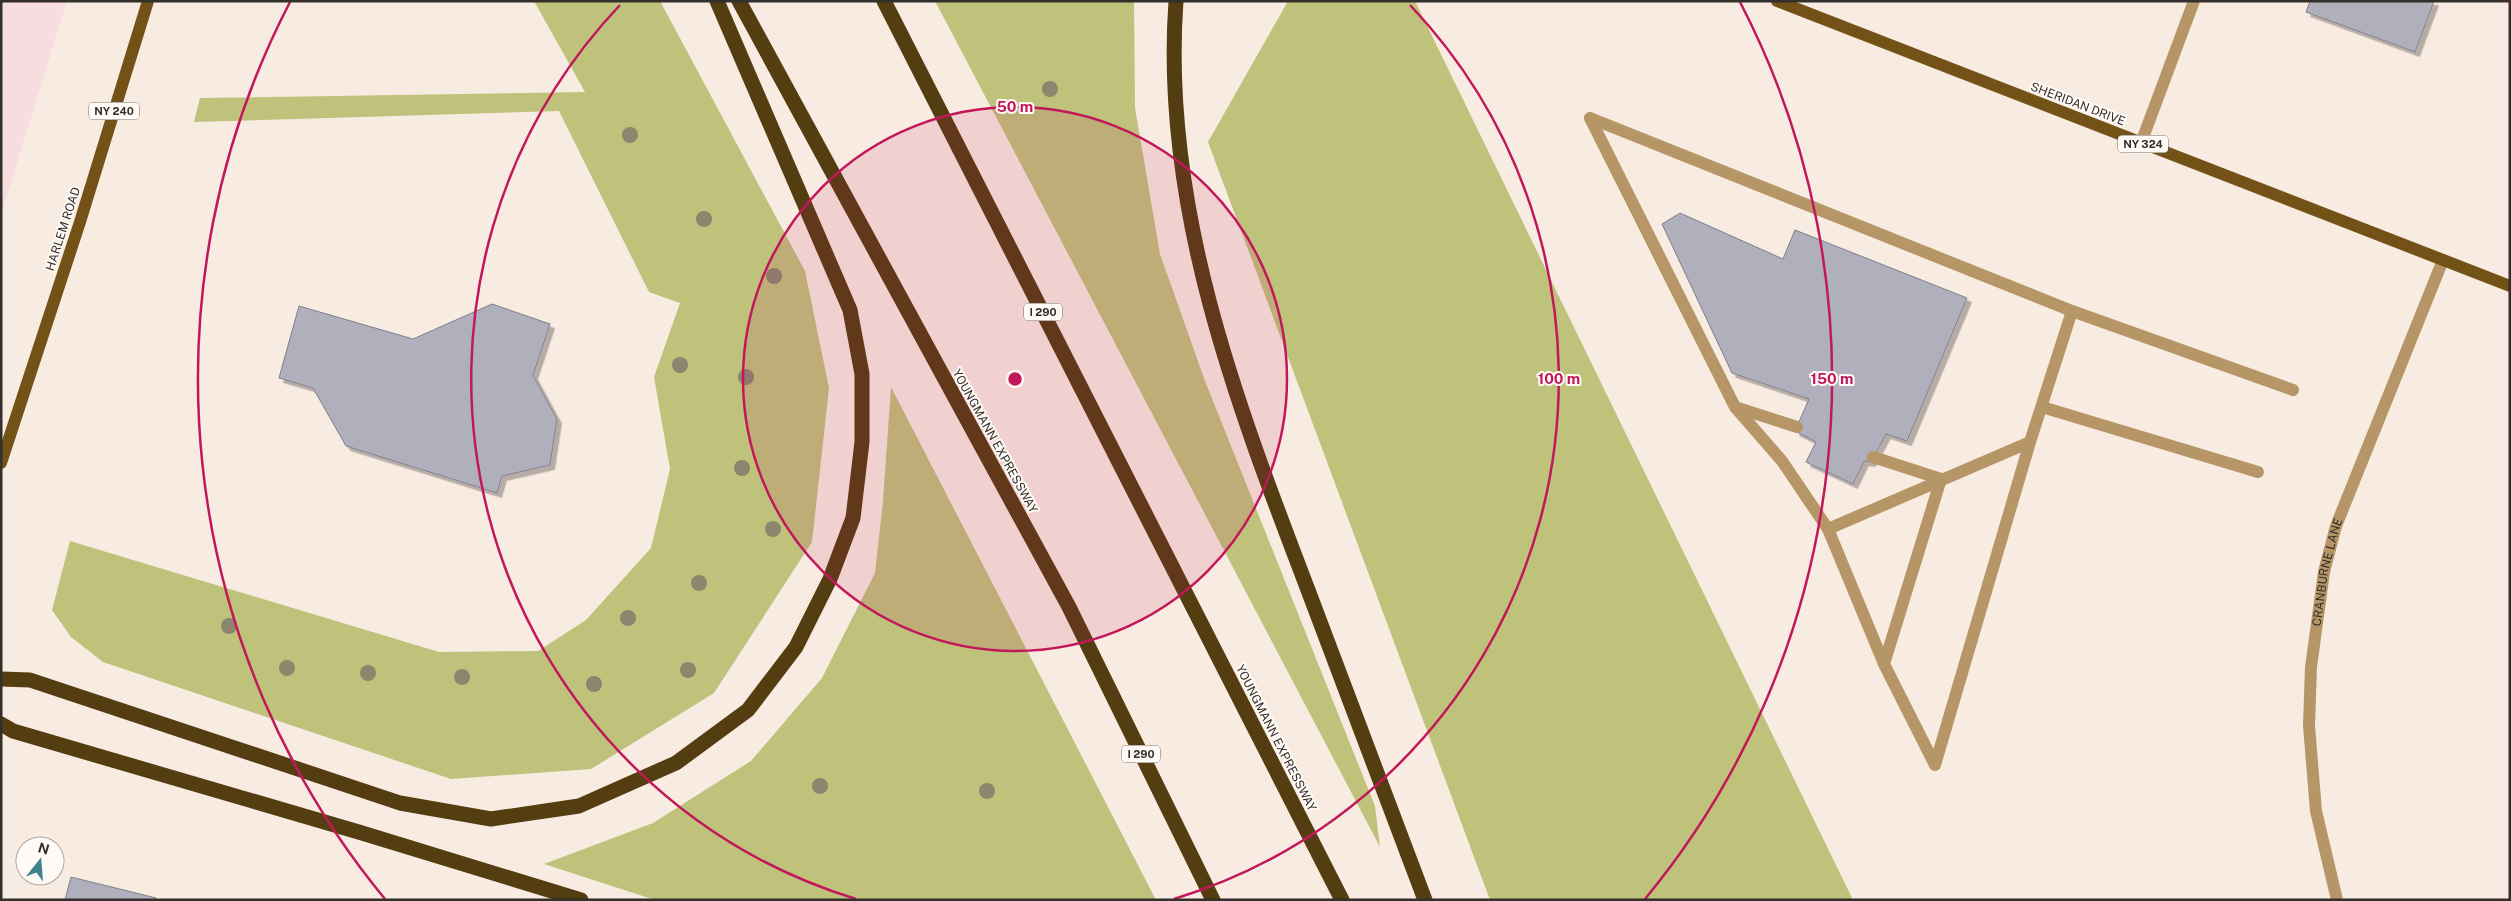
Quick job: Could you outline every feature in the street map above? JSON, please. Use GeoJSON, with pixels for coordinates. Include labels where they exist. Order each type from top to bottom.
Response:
{"type":"FeatureCollection","features":[{"type":"Feature","properties":{"kind":"highway"},"geometry":{"type":"LineString","coordinates":[[1,679],[30,680],[400,803],[491,819],[579,806],[676,763],[748,710],[796,647],[830,579],[854,518],[862,442],[862,374],[850,310],[717,1]]}},
{"type":"Feature","properties":{"kind":"highway","name":"YOUNGMANN EXPRESSWAY"},"geometry":{"type":"LineString","coordinates":[[739,1],[1069,607],[1213,900]]}},
{"type":"Feature","properties":{"kind":"highway","name":"YOUNGMANN EXPRESSWAY"},"geometry":{"type":"LineString","coordinates":[[884,1],[1342,900]]}},
{"type":"Feature","properties":{"kind":"highway"},"geometry":{"type":"LineString","coordinates":[[1176,1],[1173,51],[1185,196],[1208,302],[1257,458],[1425,900]]}},
{"type":"Feature","properties":{"kind":"highway"},"geometry":{"type":"LineString","coordinates":[[1,724],[13,731],[362,833],[581,900]]}},
{"type":"Feature","properties":{"kind":"main road","name":"HARLEM ROAD"},"geometry":{"type":"LineString","coordinates":[[1,464],[80,222],[148,1]]}},
{"type":"Feature","properties":{"kind":"main road","name":"SHERIDAN DRIVE"},"geometry":{"type":"LineString","coordinates":[[1777,1],[2510,286]]}},
{"type":"Feature","properties":{"kind":"street"},"geometry":{"type":"LineString","coordinates":[[2141,143],[2194,1]]}},
{"type":"Feature","properties":{"kind":"street"},"geometry":{"type":"LineString","coordinates":[[2072,311],[2030,442],[1935,765],[1884,664],[1828,529],[1782,461],[1735,407],[1590,118],[2072,311],[2293,390]]}},
{"type":"Feature","properties":{"kind":"street","name":"CRANBURNE LANE"},"geometry":{"type":"LineString","coordinates":[[2337,900],[2316,811],[2309,726],[2311,667],[2324,572],[2336,526],[2443,260]]}},
{"type":"Feature","properties":{"kind":"street"},"geometry":{"type":"LineString","coordinates":[[1735,407],[1797,427]]}},
{"type":"Feature","properties":{"kind":"street"},"geometry":{"type":"LineString","coordinates":[[2042,407],[2258,472]]}},
{"type":"Feature","properties":{"kind":"street"},"geometry":{"type":"LineString","coordinates":[[1828,529],[2030,442]]}},
{"type":"Feature","properties":{"kind":"street"},"geometry":{"type":"LineString","coordinates":[[1874,457],[1941,479]]}},
{"type":"Feature","properties":{"kind":"street"},"geometry":{"type":"LineString","coordinates":[[1884,664],[1941,479]]}},
{"type":"Feature","properties":{"kind":"shaded area"},"geometry":{"type":"Polygon","coordinates":[[[1,1],[67,1],[1,215],[1,1]]]}},
{"type":"Feature","properties":{"kind":"green space"},"geometry":{"type":"Polygon","coordinates":[[[534,1],[660,1],[805,271],[829,388],[812,542],[714,693],[591,769],[451,779],[103,662],[71,637],[52,610],[70,541],[439,652],[538,651],[586,620],[651,548],[670,469],[654,377],[680,303],[649,292],[559,111],[194,122],[200,98],[585,92],[534,1]]]}},
{"type":"Feature","properties":{"kind":"green space"},"geometry":{"type":"Polygon","coordinates":[[[935,1],[1134,1],[1135,108],[1160,254],[1205,381],[1375,806],[1380,847],[935,1]]]}},
{"type":"Feature","properties":{"kind":"green space"},"geometry":{"type":"Polygon","coordinates":[[[1288,1],[1415,1],[1853,900],[1490,900],[1208,142],[1288,1]]]}},
{"type":"Feature","properties":{"kind":"green space"},"geometry":{"type":"Polygon","coordinates":[[[891,387],[1156,900],[655,900],[544,864],[653,823],[751,761],[822,678],[875,573],[883,501],[891,387]]]}},
{"type":"Feature","properties":{"kind":"building"},"geometry":{"type":"Polygon","coordinates":[[[2310,1],[2434,1],[2415,52],[2306,12],[2310,1]]]}},
{"type":"Feature","properties":{"kind":"building"},"geometry":{"type":"Polygon","coordinates":[[[1680,213],[1783,259],[1795,230],[1967,298],[1907,441],[1886,434],[1871,462],[1864,461],[1853,484],[1806,462],[1816,442],[1795,431],[1809,399],[1732,373],[1662,224],[1680,213]]]}},
{"type":"Feature","properties":{"kind":"building"},"geometry":{"type":"Polygon","coordinates":[[[492,304],[550,324],[533,375],[557,419],[550,465],[502,476],[497,493],[346,446],[313,388],[279,378],[299,306],[413,339],[492,304]]]}},
{"type":"Feature","properties":{"kind":"building"},"geometry":{"type":"Polygon","coordinates":[[[71,877],[156,898],[156,900],[65,900],[71,877]]]}}]}
